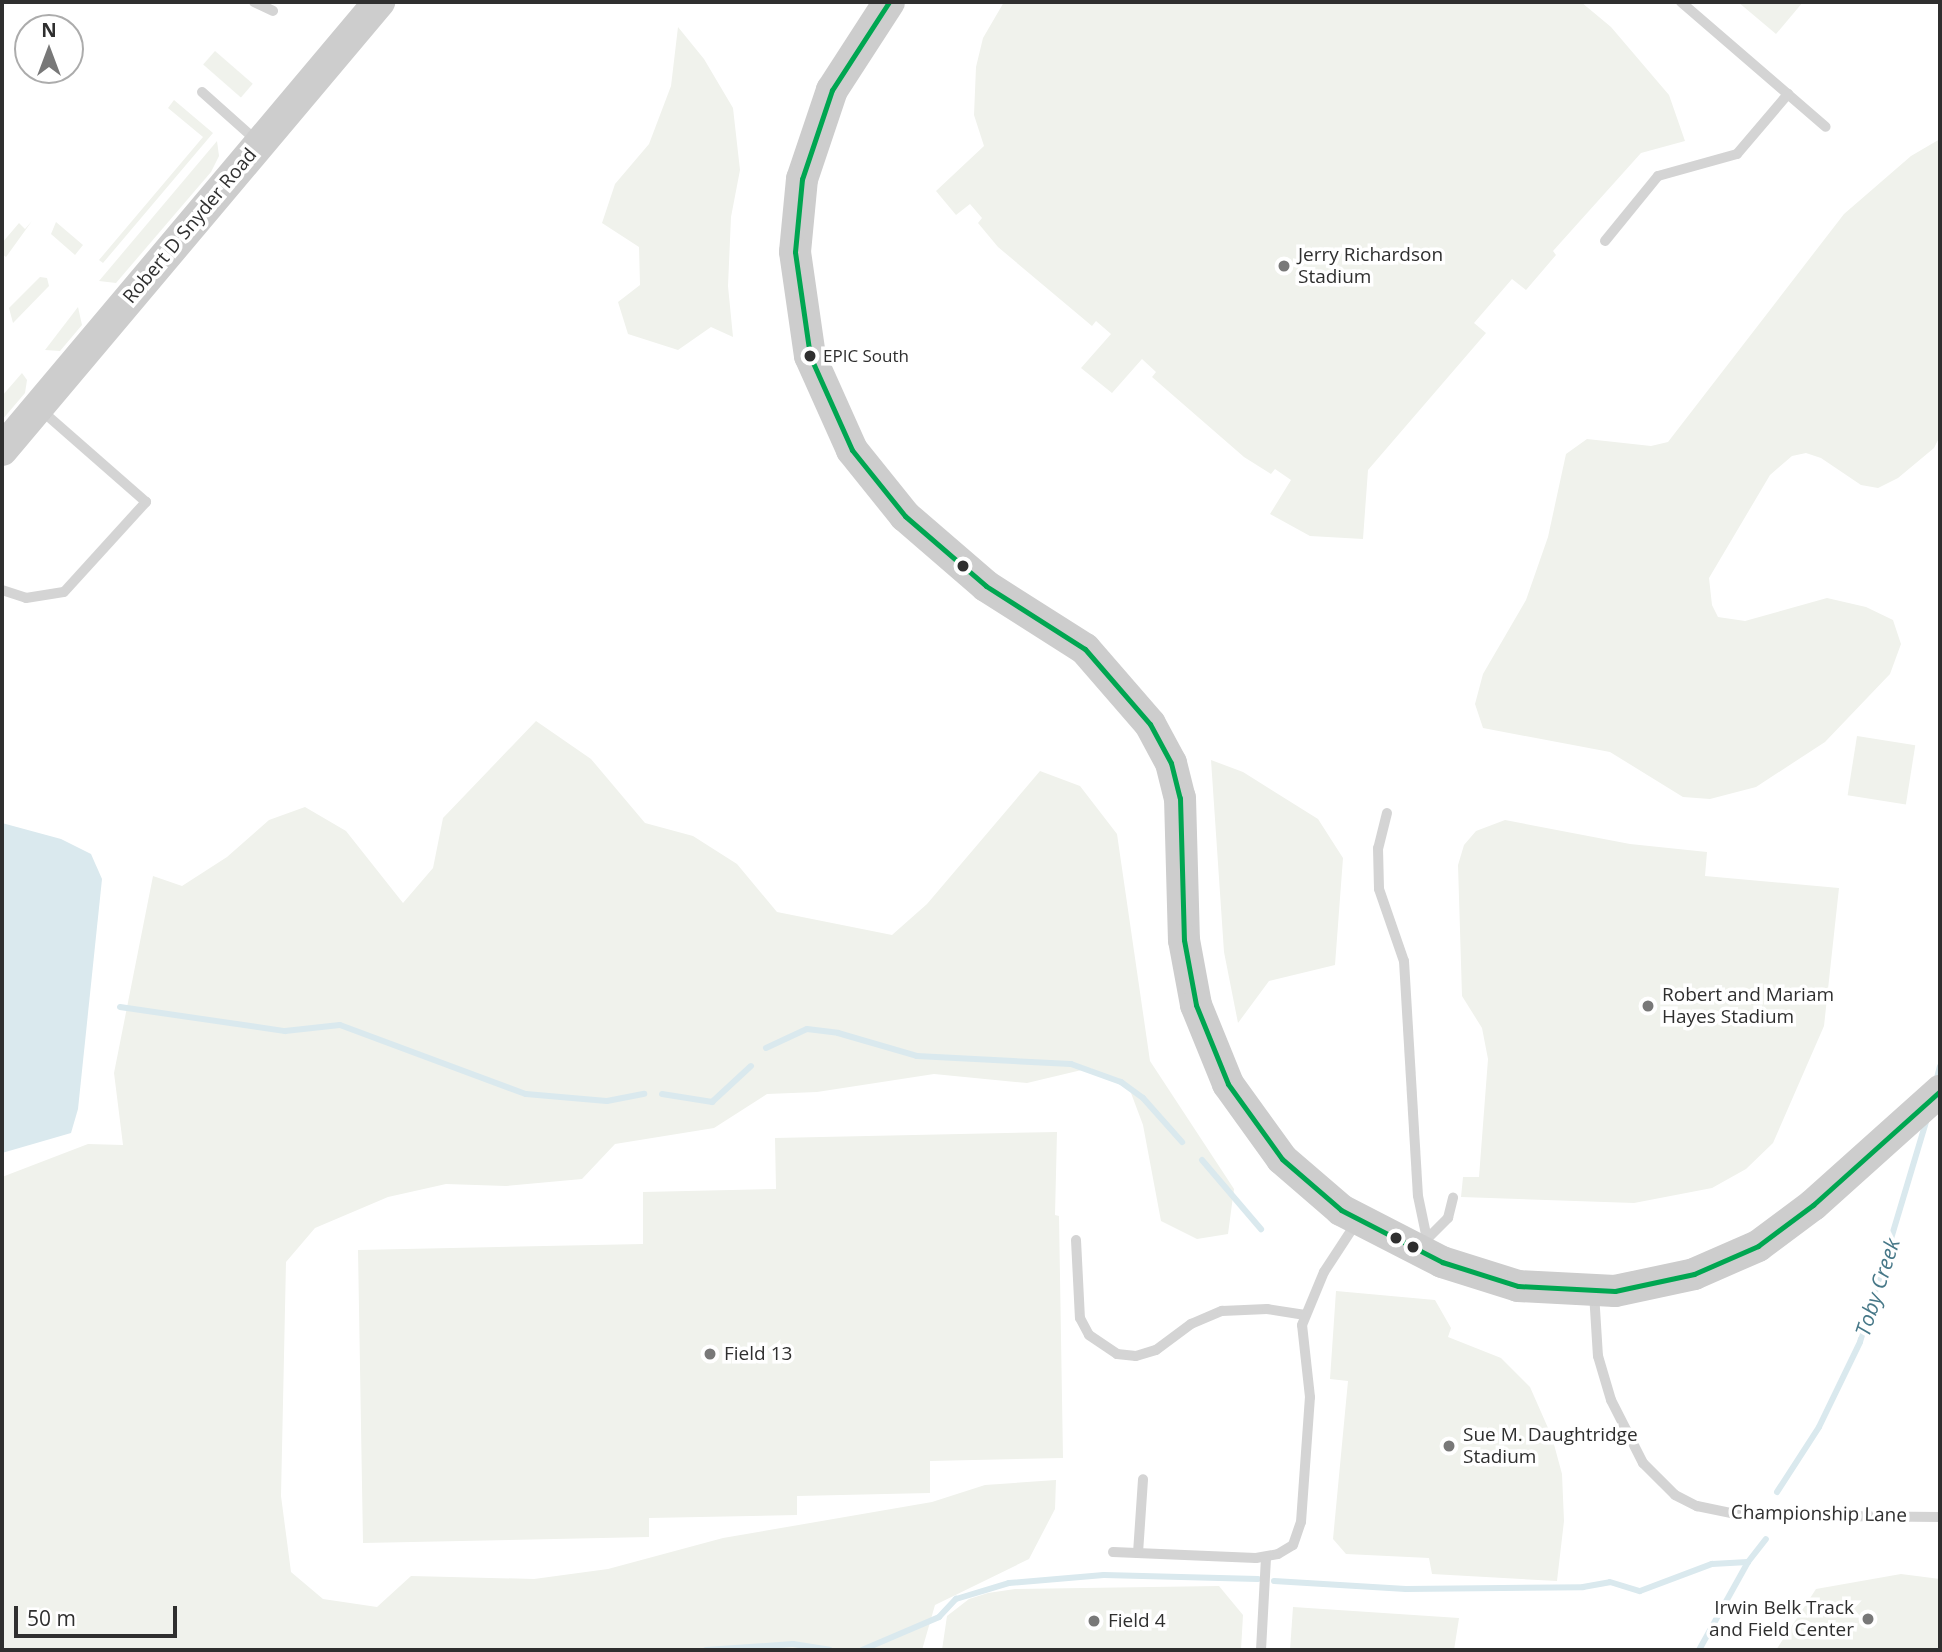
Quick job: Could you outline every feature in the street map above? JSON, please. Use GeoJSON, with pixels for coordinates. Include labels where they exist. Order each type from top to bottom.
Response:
{"type":"FeatureCollection","features":[{"type":"Feature","properties":{"kind":"street","name":"Robert D Snyder Road"},"geometry":{"type":"LineString","coordinates":[[2,450],[379,2]]}},
{"type":"Feature","properties":{"kind":"street"},"geometry":{"type":"LineString","coordinates":[[889,2],[832,90],[799,193],[795,252],[798,296],[818,379],[852,450],[905,516],[986,586],[1085,649],[1150,724],[1171,763],[1180,798],[1186,956],[1212,1049],[1238,1100],[1267,1142],[1306,1182],[1358,1220],[1518,1286],[1594,1292],[1654,1286],[1741,1255],[1799,1217],[1940,1091]]}},
{"type":"Feature","properties":{"kind":"lane"},"geometry":{"type":"LineString","coordinates":[[254,2],[273,11]]}},
{"type":"Feature","properties":{"kind":"lane"},"geometry":{"type":"LineString","coordinates":[[1681,2],[1826,127]]}},
{"type":"Feature","properties":{"kind":"lane"},"geometry":{"type":"LineString","coordinates":[[202,92],[260,143]]}},
{"type":"Feature","properties":{"kind":"lane"},"geometry":{"type":"LineString","coordinates":[[1605,241],[1658,176],[1737,154],[1788,94]]}},
{"type":"Feature","properties":{"kind":"lane"},"geometry":{"type":"LineString","coordinates":[[2,590],[26,598],[64,592],[146,502],[38,407]]}},
{"type":"Feature","properties":{"kind":"lane"},"geometry":{"type":"LineString","coordinates":[[1387,813],[1379,836],[1379,888],[1404,961],[1418,1196],[1424,1246]]}},
{"type":"Feature","properties":{"kind":"lane"},"geometry":{"type":"LineString","coordinates":[[1424,1246],[1448,1218],[1453,1198]]}},
{"type":"Feature","properties":{"kind":"lane"},"geometry":{"type":"LineString","coordinates":[[1113,1552],[1266,1557],[1290,1548],[1301,1522],[1310,1390],[1301,1334],[1304,1315],[1324,1272],[1358,1220]]}},
{"type":"Feature","properties":{"kind":"lane"},"geometry":{"type":"LineString","coordinates":[[1076,1240],[1080,1318],[1089,1335],[1117,1354],[1156,1350],[1191,1324],[1222,1311],[1267,1309],[1304,1315]]}},
{"type":"Feature","properties":{"kind":"lane","name":"Championship Lane"},"geometry":{"type":"LineString","coordinates":[[1594,1292],[1598,1356],[1611,1400],[1643,1463],[1675,1495],[1705,1508],[1741,1515],[1940,1517]]}},
{"type":"Feature","properties":{"kind":"lane"},"geometry":{"type":"LineString","coordinates":[[1138,1553],[1143,1479]]}},
{"type":"Feature","properties":{"kind":"lane"},"geometry":{"type":"LineString","coordinates":[[1261,1650],[1266,1557]]}},
{"type":"Feature","properties":{"kind":"shaded area","name":"Jerry Richardson Stadium"},"geometry":{"type":"Polygon","coordinates":[[[1004,2],[1581,2],[1611,27],[1669,95],[1685,141],[1641,153],[1553,251],[1556,255],[1526,290],[1512,279],[1474,323],[1486,333],[1368,470],[1363,539],[1310,536],[1270,514],[1291,480],[1275,469],[1271,474],[1244,457],[1152,377],[1156,372],[1142,359],[1112,393],[1081,368],[1111,334],[1096,321],[1092,326],[998,247],[978,223],[982,218],[970,204],[956,215],[936,191],[984,146],[974,115],[976,67],[983,38],[1004,2]]]}},
{"type":"Feature","properties":{"kind":"shaded area"},"geometry":{"type":"Polygon","coordinates":[[[1738,2],[1803,2],[1776,34],[1738,2]]]}},
{"type":"Feature","properties":{"kind":"shaded area"},"geometry":{"type":"Polygon","coordinates":[[[678,27],[704,59],[733,108],[740,170],[731,217],[728,286],[733,337],[711,327],[678,350],[628,334],[618,302],[640,285],[639,247],[602,223],[615,184],[649,144],[671,86],[678,27]]]}},
{"type":"Feature","properties":{"kind":"shaded area"},"geometry":{"type":"Polygon","coordinates":[[[215,51],[253,84],[241,97],[203,65],[215,51]]]}},
{"type":"Feature","properties":{"kind":"shaded area"},"geometry":{"type":"Polygon","coordinates":[[[174,100],[213,133],[103,263],[99,260],[203,137],[168,108],[174,100]]]}},
{"type":"Feature","properties":{"kind":"shaded area"},"geometry":{"type":"Polygon","coordinates":[[[1940,139],[1940,436],[1934,448],[1898,478],[1878,488],[1861,485],[1821,458],[1806,453],[1792,456],[1770,475],[1709,578],[1712,605],[1718,617],[1745,621],[1827,598],[1866,607],[1893,620],[1901,644],[1890,674],[1825,742],[1756,787],[1710,799],[1683,797],[1610,752],[1483,728],[1475,704],[1483,674],[1526,600],[1548,537],[1566,454],[1587,439],[1651,446],[1668,442],[1844,214],[1911,156],[1940,139]]]}},
{"type":"Feature","properties":{"kind":"shaded area"},"geometry":{"type":"Polygon","coordinates":[[[217,141],[219,156],[211,172],[116,283],[99,281],[217,141]]]}},
{"type":"Feature","properties":{"kind":"shaded area"},"geometry":{"type":"Polygon","coordinates":[[[32,221],[6,257],[2,254],[2,243],[19,223],[25,229],[32,221]]]}},
{"type":"Feature","properties":{"kind":"shaded area"},"geometry":{"type":"Polygon","coordinates":[[[56,222],[83,245],[75,255],[51,234],[56,222]]]}},
{"type":"Feature","properties":{"kind":"shaded area"},"geometry":{"type":"Polygon","coordinates":[[[40,277],[47,278],[49,286],[13,323],[9,308],[40,277]]]}},
{"type":"Feature","properties":{"kind":"shaded area"},"geometry":{"type":"Polygon","coordinates":[[[78,307],[82,325],[60,351],[45,350],[78,307]]]}},
{"type":"Feature","properties":{"kind":"shaded area"},"geometry":{"type":"Polygon","coordinates":[[[22,373],[27,380],[25,393],[2,420],[2,396],[22,373]]]}},
{"type":"Feature","properties":{"kind":"shaded area"},"geometry":{"type":"Polygon","coordinates":[[[536,721],[591,759],[645,823],[693,836],[737,864],[777,912],[892,935],[927,904],[1040,771],[1080,786],[1117,834],[1150,1061],[1234,1189],[1228,1234],[1197,1239],[1161,1221],[1143,1125],[1128,1085],[1090,1068],[1027,1083],[934,1074],[817,1092],[767,1094],[714,1128],[615,1144],[582,1179],[506,1186],[446,1184],[388,1197],[315,1228],[286,1262],[281,1496],[291,1572],[323,1599],[377,1607],[411,1576],[534,1579],[608,1569],[723,1538],[932,1502],[985,1485],[1056,1480],[1055,1509],[1029,1559],[935,1605],[922,1650],[2,1650],[2,1177],[88,1144],[123,1145],[114,1073],[153,876],[182,886],[227,857],[269,820],[305,807],[346,831],[403,903],[433,868],[443,818],[536,721]]]}},
{"type":"Feature","properties":{"kind":"shaded area"},"geometry":{"type":"Polygon","coordinates":[[[1857,736],[1915,745],[1906,804],[1848,795],[1857,736]]]}},
{"type":"Feature","properties":{"kind":"shaded area"},"geometry":{"type":"Polygon","coordinates":[[[1211,760],[1243,772],[1318,819],[1343,858],[1335,965],[1269,981],[1238,1023],[1224,952],[1211,760]]]}},
{"type":"Feature","properties":{"kind":"shaded area","name":"Robert and Mariam Hayes Stadium"},"geometry":{"type":"Polygon","coordinates":[[[1505,820],[1630,844],[1707,852],[1705,876],[1839,888],[1824,1026],[1773,1143],[1746,1169],[1712,1188],[1634,1203],[1461,1197],[1463,1177],[1479,1177],[1488,1059],[1482,1028],[1462,996],[1458,865],[1464,845],[1476,831],[1505,820]]]}},
{"type":"Feature","properties":{"kind":"shaded area"},"geometry":{"type":"Polygon","coordinates":[[[2,823],[61,839],[91,854],[102,879],[78,1109],[71,1133],[2,1153],[2,823]]]}},
{"type":"Feature","properties":{"kind":"shaded area","name":"Field 13"},"geometry":{"type":"Polygon","coordinates":[[[1057,1132],[1055,1215],[1059,1216],[1063,1458],[930,1461],[930,1493],[797,1496],[797,1515],[649,1518],[649,1537],[363,1543],[358,1250],[643,1244],[643,1192],[776,1189],[775,1138],[1057,1132]]]}},
{"type":"Feature","properties":{"kind":"shaded area","name":"Sue M. Daughtridge Stadium"},"geometry":{"type":"Polygon","coordinates":[[[1336,1291],[1435,1300],[1451,1328],[1448,1337],[1501,1358],[1530,1387],[1552,1437],[1562,1474],[1564,1521],[1557,1581],[1432,1574],[1429,1558],[1346,1554],[1333,1539],[1348,1381],[1330,1379],[1336,1291]]]}},
{"type":"Feature","properties":{"kind":"shaded area","name":"Irwin Belk Track and Field Center"},"geometry":{"type":"Polygon","coordinates":[[[1901,1574],[1940,1579],[1940,1650],[1776,1650],[1816,1589],[1901,1574]]]}},
{"type":"Feature","properties":{"kind":"shaded area","name":"Field 4"},"geometry":{"type":"Polygon","coordinates":[[[1219,1586],[1243,1615],[1241,1650],[942,1650],[947,1616],[969,1599],[988,1593],[1015,1589],[1219,1586]]]}},
{"type":"Feature","properties":{"kind":"shaded area"},"geometry":{"type":"Polygon","coordinates":[[[1293,1607],[1459,1618],[1454,1650],[1290,1650],[1293,1607]]]}},
{"type":"Feature","properties":{"kind":"waterway"},"geometry":{"type":"LineString","coordinates":[[120,1007],[285,1031],[340,1025],[526,1094],[607,1101],[644,1094]]}},
{"type":"Feature","properties":{"kind":"waterway"},"geometry":{"type":"LineString","coordinates":[[766,1048],[807,1029],[838,1033],[917,1056],[1071,1064],[1121,1082],[1143,1098],[1182,1142]]}},
{"type":"Feature","properties":{"kind":"waterway"},"geometry":{"type":"LineString","coordinates":[[662,1094],[712,1102],[751,1066]]}},
{"type":"Feature","properties":{"kind":"waterway","name":"Toby Creek"},"geometry":{"type":"LineString","coordinates":[[1936,1082],[1940,1066]]}},
{"type":"Feature","properties":{"kind":"waterway","name":"Toby Creek"},"geometry":{"type":"LineString","coordinates":[[1777,1492],[1819,1427],[1860,1342],[1928,1116]]}},
{"type":"Feature","properties":{"kind":"waterway"},"geometry":{"type":"LineString","coordinates":[[1202,1160],[1261,1229]]}},
{"type":"Feature","properties":{"kind":"waterway","name":"Toby Creek"},"geometry":{"type":"LineString","coordinates":[[1699,1650],[1748,1562],[1766,1539]]}},
{"type":"Feature","properties":{"kind":"waterway"},"geometry":{"type":"LineString","coordinates":[[1274,1581],[1406,1589],[1583,1587],[1610,1582],[1640,1591],[1712,1564],[1748,1562]]}},
{"type":"Feature","properties":{"kind":"waterway"},"geometry":{"type":"LineString","coordinates":[[862,1650],[939,1617],[956,1599],[1009,1583],[1104,1575],[1258,1579]]}},
{"type":"Feature","properties":{"kind":"waterway"},"geometry":{"type":"LineString","coordinates":[[706,1650],[793,1644],[830,1650]]}},
{"type":"Feature","properties":{"kind":"transit line"},"geometry":{"type":"LineString","coordinates":[[889,2],[832,90],[802,179],[795,252],[810,356],[852,450],[905,516],[986,586],[1085,649],[1150,724],[1171,763],[1180,798],[1184,940],[1196,1005],[1228,1084],[1282,1159],[1341,1210],[1442,1262],[1518,1286],[1615,1291],[1694,1274],[1758,1246],[1813,1205],[1940,1091]]}},
{"type":"Feature","properties":{"kind":"place","name":"Jerry Richardson Stadium"},"geometry":{"type":"Point","coordinates":[1284,266]}},
{"type":"Feature","properties":{"kind":"place","name":"EPIC South"},"geometry":{"type":"Point","coordinates":[810,356]}},
{"type":"Feature","properties":{"kind":"place","name":"Robert and Mariam Hayes Stadium"},"geometry":{"type":"Point","coordinates":[1648,1006]}},
{"type":"Feature","properties":{"kind":"place","name":"Field 13"},"geometry":{"type":"Point","coordinates":[710,1354]}},
{"type":"Feature","properties":{"kind":"place","name":"Sue M. Daughtridge Stadium"},"geometry":{"type":"Point","coordinates":[1449,1446]}},
{"type":"Feature","properties":{"kind":"place","name":"Irwin Belk Track and Field Center"},"geometry":{"type":"Point","coordinates":[1868,1619]}},
{"type":"Feature","properties":{"kind":"place","name":"Field 4"},"geometry":{"type":"Point","coordinates":[1094,1621]}}]}
